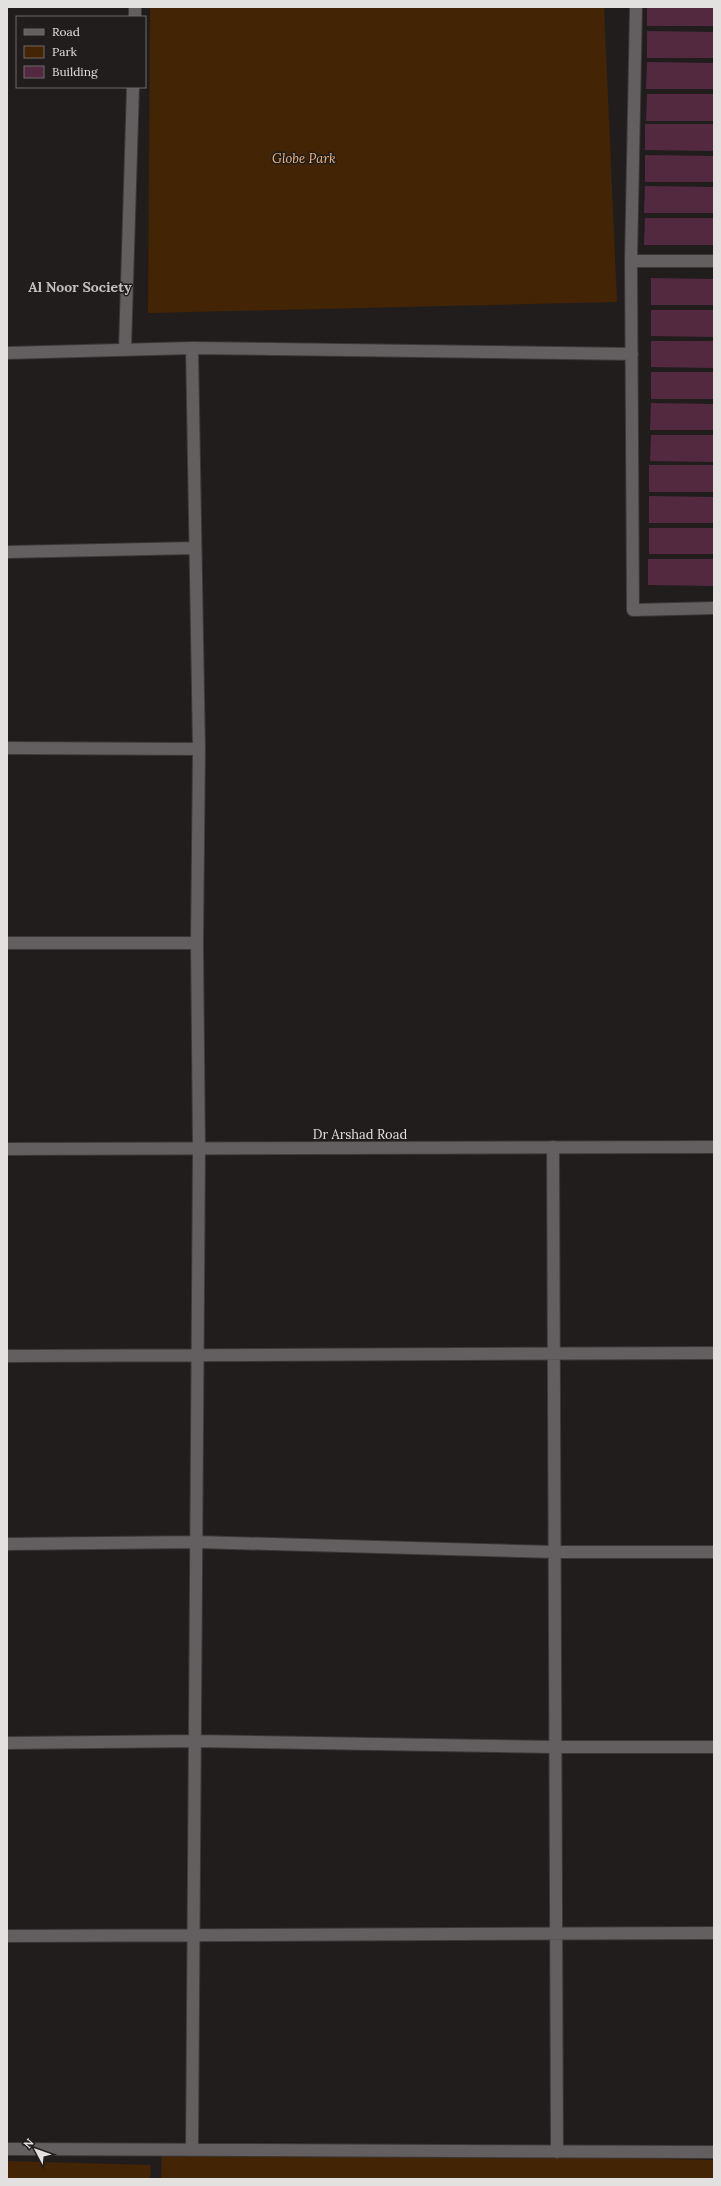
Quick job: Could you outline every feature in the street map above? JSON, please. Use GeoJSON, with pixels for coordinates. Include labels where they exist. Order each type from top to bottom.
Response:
{"type":"FeatureCollection","features":[{"type":"Feature","properties":{"kind":"street"},"geometry":{"type":"LineString","coordinates":[[636,7],[631,261],[633,610],[714,608]]}},
{"type":"Feature","properties":{"kind":"street"},"geometry":{"type":"LineString","coordinates":[[125,348],[133,88]]}},
{"type":"Feature","properties":{"kind":"street"},"geometry":{"type":"LineString","coordinates":[[631,261],[714,261]]}},
{"type":"Feature","properties":{"kind":"street"},"geometry":{"type":"LineString","coordinates":[[7,353],[125,348],[192,348],[632,354]]}},
{"type":"Feature","properties":{"kind":"street"},"geometry":{"type":"LineString","coordinates":[[192,348],[199,749],[198,1354],[192,2150]]}},
{"type":"Feature","properties":{"kind":"street"},"geometry":{"type":"LineString","coordinates":[[7,552],[195,548]]}},
{"type":"Feature","properties":{"kind":"street"},"geometry":{"type":"LineString","coordinates":[[7,748],[199,749]]}},
{"type":"Feature","properties":{"kind":"street"},"geometry":{"type":"LineString","coordinates":[[7,943],[198,943]]}},
{"type":"Feature","properties":{"kind":"street"},"geometry":{"type":"LineString","coordinates":[[553,1147],[557,2152]]}},
{"type":"Feature","properties":{"kind":"street","name":"Dr Arshad Road"},"geometry":{"type":"LineString","coordinates":[[7,1149],[714,1147]]}},
{"type":"Feature","properties":{"kind":"street"},"geometry":{"type":"LineString","coordinates":[[7,1356],[198,1354],[554,1355],[714,1353]]}},
{"type":"Feature","properties":{"kind":"street"},"geometry":{"type":"LineString","coordinates":[[7,1544],[197,1542],[554,1552],[714,1552]]}},
{"type":"Feature","properties":{"kind":"street"},"geometry":{"type":"LineString","coordinates":[[7,1743],[195,1741],[555,1747],[714,1747]]}},
{"type":"Feature","properties":{"kind":"street"},"geometry":{"type":"LineString","coordinates":[[7,1936],[194,1934],[556,1935],[714,1933]]}},
{"type":"Feature","properties":{"kind":"street"},"geometry":{"type":"LineString","coordinates":[[7,2148],[714,2152]]}},
{"type":"Feature","properties":{"kind":"green space","name":"Globe Park"},"geometry":{"type":"Polygon","coordinates":[[[150,7],[604,7],[617,302],[148,313],[150,7]]]}},
{"type":"Feature","properties":{"kind":"green space"},"geometry":{"type":"Polygon","coordinates":[[[162,2149],[714,2160],[714,2179],[161,2179],[162,2149]]]}},
{"type":"Feature","properties":{"kind":"green space"},"geometry":{"type":"Polygon","coordinates":[[[7,2161],[151,2165],[150,2179],[7,2179],[7,2161]]]}},
{"type":"Feature","properties":{"kind":"building"},"geometry":{"type":"Polygon","coordinates":[[[647,7],[714,7],[714,26],[647,26],[647,7]]]}},
{"type":"Feature","properties":{"kind":"building"},"geometry":{"type":"Polygon","coordinates":[[[647,31],[714,32],[714,58],[647,58],[647,31]]]}},
{"type":"Feature","properties":{"kind":"building"},"geometry":{"type":"Polygon","coordinates":[[[647,62],[714,63],[714,89],[646,89],[647,62]]]}},
{"type":"Feature","properties":{"kind":"building"},"geometry":{"type":"Polygon","coordinates":[[[647,94],[714,94],[714,121],[646,121],[647,94]]]}},
{"type":"Feature","properties":{"kind":"building"},"geometry":{"type":"Polygon","coordinates":[[[645,124],[714,124],[714,151],[645,150],[645,124]]]}},
{"type":"Feature","properties":{"kind":"building"},"geometry":{"type":"Polygon","coordinates":[[[645,155],[714,156],[714,182],[645,182],[645,155]]]}},
{"type":"Feature","properties":{"kind":"building"},"geometry":{"type":"Polygon","coordinates":[[[645,186],[714,187],[714,213],[644,213],[645,186]]]}},
{"type":"Feature","properties":{"kind":"building"},"geometry":{"type":"Polygon","coordinates":[[[645,218],[714,218],[714,245],[644,245],[645,218]]]}},
{"type":"Feature","properties":{"kind":"building"},"geometry":{"type":"Polygon","coordinates":[[[651,278],[714,279],[714,305],[651,305],[651,278]]]}},
{"type":"Feature","properties":{"kind":"building"},"geometry":{"type":"Polygon","coordinates":[[[651,310],[714,310],[714,337],[651,336],[651,310]]]}},
{"type":"Feature","properties":{"kind":"building"},"geometry":{"type":"Polygon","coordinates":[[[651,341],[714,341],[714,368],[651,367],[651,341]]]}},
{"type":"Feature","properties":{"kind":"building"},"geometry":{"type":"Polygon","coordinates":[[[651,372],[714,372],[714,399],[651,399],[651,372]]]}},
{"type":"Feature","properties":{"kind":"building"},"geometry":{"type":"Polygon","coordinates":[[[651,403],[714,404],[714,430],[650,430],[651,403]]]}},
{"type":"Feature","properties":{"kind":"building"},"geometry":{"type":"Polygon","coordinates":[[[651,435],[714,435],[714,462],[650,461],[651,435]]]}},
{"type":"Feature","properties":{"kind":"building"},"geometry":{"type":"Polygon","coordinates":[[[649,465],[714,465],[714,492],[649,492],[649,465]]]}},
{"type":"Feature","properties":{"kind":"building"},"geometry":{"type":"Polygon","coordinates":[[[649,496],[714,497],[714,523],[649,523],[649,496]]]}},
{"type":"Feature","properties":{"kind":"building"},"geometry":{"type":"Polygon","coordinates":[[[649,528],[714,528],[714,554],[649,554],[649,528]]]}},
{"type":"Feature","properties":{"kind":"building"},"geometry":{"type":"Polygon","coordinates":[[[648,559],[714,559],[714,586],[648,585],[648,559]]]}},
{"type":"Feature","properties":{"kind":"district","name":"Al Noor Society"},"geometry":{"type":"Point","coordinates":[80,287]}}]}
